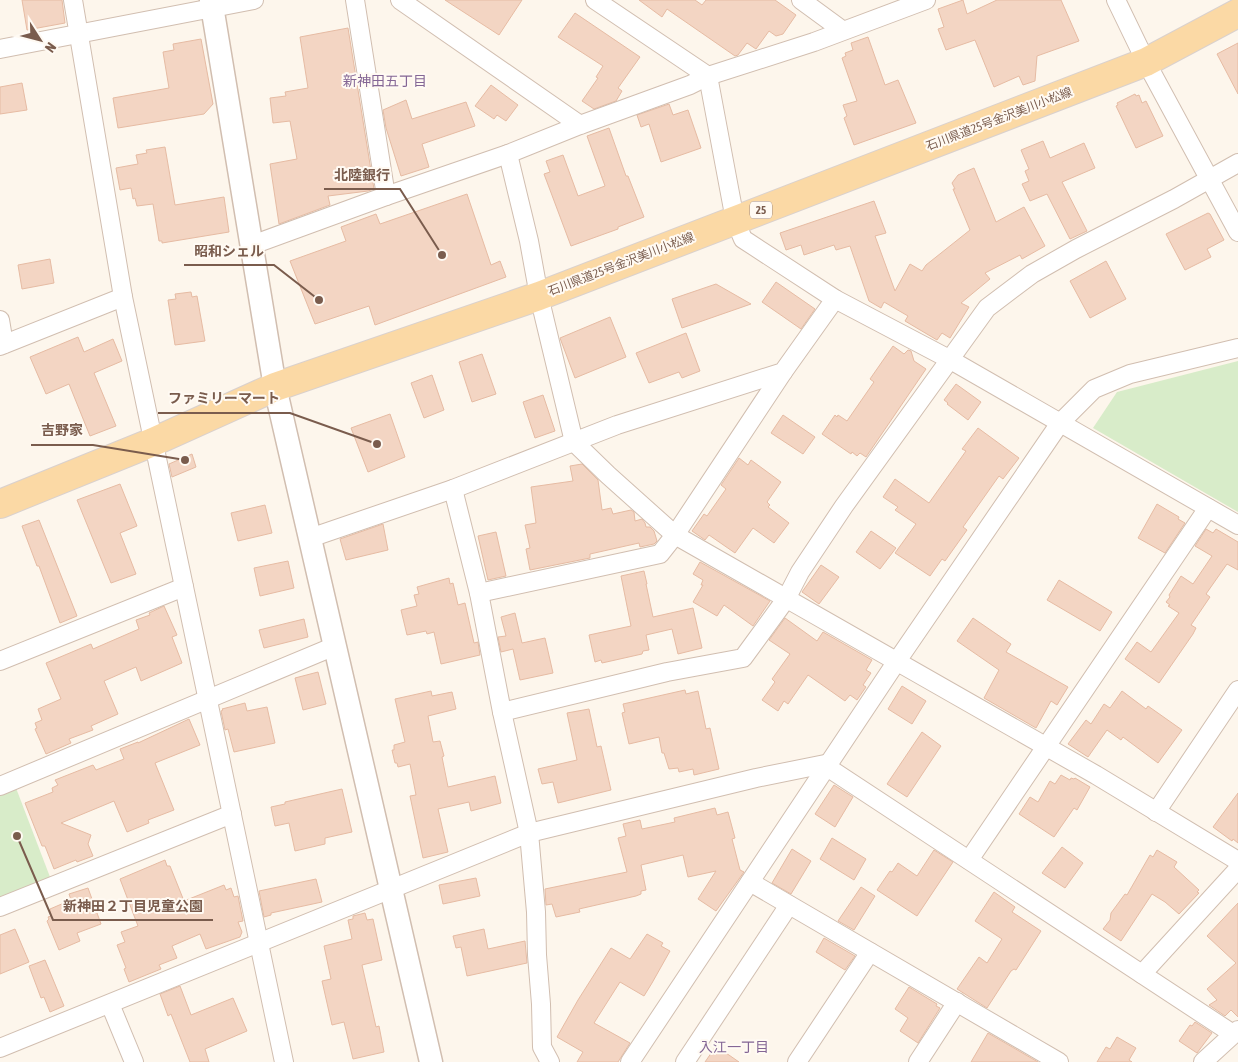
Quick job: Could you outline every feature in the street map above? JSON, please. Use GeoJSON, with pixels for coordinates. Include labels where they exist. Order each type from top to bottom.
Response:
{"type":"FeatureCollection","features":[{"type":"Feature","properties":{"kind":"main road","name":"石川県道25号金沢美川小松線"},"geometry":{"type":"LineString","coordinates":[[0,504],[153,442],[276,387],[539,296],[1146,62],[1238,13]]}},
{"type":"Feature","properties":{"kind":"street"},"geometry":{"type":"LineString","coordinates":[[73,0],[123,297],[284,1062]]}},
{"type":"Feature","properties":{"kind":"street"},"geometry":{"type":"LineString","coordinates":[[0,49],[212,3],[254,0]]}},
{"type":"Feature","properties":{"kind":"street"},"geometry":{"type":"LineString","coordinates":[[355,0],[386,196]]}},
{"type":"Feature","properties":{"kind":"street"},"geometry":{"type":"LineString","coordinates":[[400,0],[580,125]]}},
{"type":"Feature","properties":{"kind":"street"},"geometry":{"type":"LineString","coordinates":[[595,0],[708,76],[735,220],[743,239],[835,299],[949,359],[1238,525]]}},
{"type":"Feature","properties":{"kind":"street"},"geometry":{"type":"LineString","coordinates":[[801,0],[842,30]]}},
{"type":"Feature","properties":{"kind":"street"},"geometry":{"type":"LineString","coordinates":[[252,245],[508,154],[580,125],[690,85],[708,76],[814,42],[926,0]]}},
{"type":"Feature","properties":{"kind":"street"},"geometry":{"type":"LineString","coordinates":[[1116,0],[1146,62],[1238,232]]}},
{"type":"Feature","properties":{"kind":"street"},"geometry":{"type":"LineString","coordinates":[[212,3],[276,387],[431,1062]]}},
{"type":"Feature","properties":{"kind":"street"},"geometry":{"type":"LineString","coordinates":[[508,154],[530,241],[539,296],[574,442],[608,475],[675,535],[1046,746],[1238,861]]}},
{"type":"Feature","properties":{"kind":"street"},"geometry":{"type":"LineString","coordinates":[[502,712],[667,672],[743,658],[786,599],[800,572],[844,506],[987,308],[1032,274],[1238,163]]}},
{"type":"Feature","properties":{"kind":"street"},"geometry":{"type":"LineString","coordinates":[[0,320],[2,345],[123,297]]}},
{"type":"Feature","properties":{"kind":"street"},"geometry":{"type":"LineString","coordinates":[[479,593],[660,554],[675,535],[783,372],[835,299]]}},
{"type":"Feature","properties":{"kind":"street"},"geometry":{"type":"LineString","coordinates":[[630,1062],[897,661],[1060,423],[1094,389],[1130,374],[1238,348]]}},
{"type":"Feature","properties":{"kind":"street"},"geometry":{"type":"LineString","coordinates":[[310,538],[453,490],[617,425],[783,372]]}},
{"type":"Feature","properties":{"kind":"street"},"geometry":{"type":"LineString","coordinates":[[453,490],[479,593],[502,712],[529,833],[542,1004],[542,1047],[550,1062]]}},
{"type":"Feature","properties":{"kind":"street"},"geometry":{"type":"LineString","coordinates":[[969,860],[1208,508]]}},
{"type":"Feature","properties":{"kind":"street"},"geometry":{"type":"LineString","coordinates":[[0,661],[184,587]]}},
{"type":"Feature","properties":{"kind":"street"},"geometry":{"type":"LineString","coordinates":[[0,786],[335,646]]}},
{"type":"Feature","properties":{"kind":"street"},"geometry":{"type":"LineString","coordinates":[[1156,812],[1238,690]]}},
{"type":"Feature","properties":{"kind":"street"},"geometry":{"type":"LineString","coordinates":[[0,1048],[529,833],[756,778],[829,765],[1142,974],[1236,1032],[1203,1062]]}},
{"type":"Feature","properties":{"kind":"street"},"geometry":{"type":"LineString","coordinates":[[0,907],[232,814]]}},
{"type":"Feature","properties":{"kind":"street"},"geometry":{"type":"LineString","coordinates":[[1142,974],[1238,869]]}},
{"type":"Feature","properties":{"kind":"street"},"geometry":{"type":"LineString","coordinates":[[750,882],[1059,1062]]}},
{"type":"Feature","properties":{"kind":"street"},"geometry":{"type":"LineString","coordinates":[[685,1062],[789,905]]}},
{"type":"Feature","properties":{"kind":"street"},"geometry":{"type":"LineString","coordinates":[[797,1062],[870,952]]}},
{"type":"Feature","properties":{"kind":"street"},"geometry":{"type":"LineString","coordinates":[[918,1062],[957,1002]]}},
{"type":"Feature","properties":{"kind":"street"},"geometry":{"type":"LineString","coordinates":[[110,1004],[134,1062]]}},
{"type":"Feature","properties":{"kind":"green space"},"geometry":{"type":"Polygon","coordinates":[[[1238,361],[1238,512],[1093,428],[1117,392],[1238,361]]]}},
{"type":"Feature","properties":{"kind":"green space"},"geometry":{"type":"Polygon","coordinates":[[[16,788],[50,877],[0,898],[0,795],[16,788]]]}},
{"type":"Feature","properties":{"kind":"building"},"geometry":{"type":"Polygon","coordinates":[[[22,0],[62,0],[65,23],[27,30],[22,0]]]}},
{"type":"Feature","properties":{"kind":"building"},"geometry":{"type":"Polygon","coordinates":[[[445,0],[522,0],[499,35],[445,0]]]}},
{"type":"Feature","properties":{"kind":"building"},"geometry":{"type":"Polygon","coordinates":[[[639,0],[695,0],[702,5],[706,0],[775,0],[796,15],[783,34],[776,36],[769,31],[756,49],[747,43],[738,55],[735,56],[667,9],[662,17],[639,0]]]}},
{"type":"Feature","properties":{"kind":"building"},"geometry":{"type":"Polygon","coordinates":[[[963,0],[967,14],[997,0],[1061,0],[1079,41],[1037,56],[1035,81],[1023,85],[1019,76],[994,87],[975,40],[946,50],[938,29],[944,27],[938,9],[963,0]]]}},
{"type":"Feature","properties":{"kind":"building"},"geometry":{"type":"Polygon","coordinates":[[[575,13],[640,57],[618,88],[622,91],[616,101],[594,109],[582,101],[598,78],[596,77],[603,66],[558,37],[575,13]]]}},
{"type":"Feature","properties":{"kind":"building"},"geometry":{"type":"Polygon","coordinates":[[[348,28],[374,189],[328,196],[330,205],[279,224],[270,164],[297,159],[290,121],[273,123],[270,98],[286,96],[285,92],[308,88],[300,37],[348,28]]]}},
{"type":"Feature","properties":{"kind":"building"},"geometry":{"type":"Polygon","coordinates":[[[868,37],[885,85],[898,80],[916,123],[854,145],[844,118],[847,116],[843,105],[857,101],[842,58],[846,56],[845,53],[853,50],[851,43],[868,37]]]}},
{"type":"Feature","properties":{"kind":"building"},"geometry":{"type":"Polygon","coordinates":[[[201,39],[213,104],[204,114],[118,128],[113,98],[169,88],[163,52],[174,50],[173,44],[201,39]]]}},
{"type":"Feature","properties":{"kind":"building"},"geometry":{"type":"Polygon","coordinates":[[[1238,43],[1238,94],[1217,54],[1238,43]]]}},
{"type":"Feature","properties":{"kind":"building"},"geometry":{"type":"Polygon","coordinates":[[[22,83],[27,110],[0,114],[0,87],[22,83]]]}},
{"type":"Feature","properties":{"kind":"building"},"geometry":{"type":"Polygon","coordinates":[[[491,85],[518,105],[506,121],[497,115],[494,119],[475,106],[491,85]]]}},
{"type":"Feature","properties":{"kind":"building"},"geometry":{"type":"Polygon","coordinates":[[[1135,94],[1136,96],[1139,95],[1142,103],[1146,101],[1163,136],[1136,148],[1116,106],[1118,105],[1117,103],[1135,94]]]}},
{"type":"Feature","properties":{"kind":"building"},"geometry":{"type":"Polygon","coordinates":[[[406,100],[412,119],[466,102],[475,126],[422,144],[429,167],[401,176],[386,128],[383,110],[406,100]]]}},
{"type":"Feature","properties":{"kind":"building"},"geometry":{"type":"Polygon","coordinates":[[[669,104],[673,115],[688,110],[701,148],[661,162],[649,124],[641,127],[637,115],[669,104]]]}},
{"type":"Feature","properties":{"kind":"building"},"geometry":{"type":"Polygon","coordinates":[[[609,128],[626,176],[628,176],[644,217],[618,227],[618,229],[571,246],[544,174],[550,172],[546,161],[563,155],[578,196],[605,186],[587,136],[609,128]]]}},
{"type":"Feature","properties":{"kind":"building"},"geometry":{"type":"Polygon","coordinates":[[[1043,141],[1050,158],[1084,143],[1095,168],[1062,182],[1087,231],[1070,239],[1047,194],[1030,201],[1022,184],[1029,181],[1025,171],[1029,169],[1021,150],[1043,141]]]}},
{"type":"Feature","properties":{"kind":"building"},"geometry":{"type":"Polygon","coordinates":[[[165,147],[175,205],[224,197],[229,232],[162,243],[162,241],[159,241],[153,204],[137,206],[135,198],[133,199],[131,188],[120,190],[116,168],[138,164],[136,155],[147,153],[146,150],[165,147]]]}},
{"type":"Feature","properties":{"kind":"building"},"geometry":{"type":"Polygon","coordinates":[[[974,168],[996,222],[1024,207],[1045,246],[1022,259],[1020,255],[985,273],[990,279],[961,303],[969,307],[950,338],[942,333],[937,340],[905,321],[908,316],[884,302],[881,308],[869,301],[850,246],[836,250],[834,245],[804,255],[801,245],[786,250],[780,233],[874,201],[886,233],[875,236],[895,291],[910,264],[922,271],[926,265],[970,230],[952,183],[958,175],[974,168]]]}},
{"type":"Feature","properties":{"kind":"building"},"geometry":{"type":"Polygon","coordinates":[[[467,194],[491,265],[500,261],[506,277],[375,325],[369,306],[315,324],[290,261],[346,241],[341,227],[376,214],[380,224],[467,194]]]}},
{"type":"Feature","properties":{"kind":"building"},"geometry":{"type":"Polygon","coordinates":[[[1208,213],[1224,240],[1207,249],[1211,257],[1185,270],[1166,234],[1208,213]]]}},
{"type":"Feature","properties":{"kind":"building"},"geometry":{"type":"Polygon","coordinates":[[[50,259],[54,283],[22,289],[18,265],[50,259]]]}},
{"type":"Feature","properties":{"kind":"building"},"geometry":{"type":"Polygon","coordinates":[[[1106,261],[1126,299],[1090,318],[1070,281],[1106,261]]]}},
{"type":"Feature","properties":{"kind":"building"},"geometry":{"type":"Polygon","coordinates":[[[776,282],[815,309],[801,329],[762,302],[776,282]]]}},
{"type":"Feature","properties":{"kind":"building"},"geometry":{"type":"Polygon","coordinates":[[[716,284],[751,304],[682,328],[672,299],[716,284]]]}},
{"type":"Feature","properties":{"kind":"building"},"geometry":{"type":"Polygon","coordinates":[[[191,292],[192,297],[197,296],[205,341],[175,345],[168,300],[176,299],[175,294],[191,292]]]}},
{"type":"Feature","properties":{"kind":"building"},"geometry":{"type":"Polygon","coordinates":[[[610,317],[626,357],[575,378],[560,338],[610,317]]]}},
{"type":"Feature","properties":{"kind":"building"},"geometry":{"type":"Polygon","coordinates":[[[686,333],[700,371],[682,378],[679,372],[649,383],[636,353],[686,333]]]}},
{"type":"Feature","properties":{"kind":"building"},"geometry":{"type":"Polygon","coordinates":[[[78,337],[84,352],[113,339],[122,361],[94,373],[116,426],[90,436],[69,384],[46,394],[30,357],[78,337]]]}},
{"type":"Feature","properties":{"kind":"building"},"geometry":{"type":"Polygon","coordinates":[[[893,346],[904,354],[908,350],[911,351],[914,361],[926,369],[866,457],[860,453],[857,456],[852,452],[851,454],[822,434],[835,415],[847,421],[874,382],[870,379],[893,346]]]}},
{"type":"Feature","properties":{"kind":"building"},"geometry":{"type":"Polygon","coordinates":[[[482,354],[496,394],[472,402],[459,362],[482,354]]]}},
{"type":"Feature","properties":{"kind":"building"},"geometry":{"type":"Polygon","coordinates":[[[432,375],[444,410],[424,418],[411,383],[432,375]]]}},
{"type":"Feature","properties":{"kind":"building"},"geometry":{"type":"Polygon","coordinates":[[[956,384],[981,402],[968,420],[944,400],[956,384]]]}},
{"type":"Feature","properties":{"kind":"building"},"geometry":{"type":"Polygon","coordinates":[[[543,395],[555,431],[535,438],[523,402],[543,395]]]}},
{"type":"Feature","properties":{"kind":"building"},"geometry":{"type":"Polygon","coordinates":[[[390,414],[405,457],[368,472],[351,428],[390,414]]]}},
{"type":"Feature","properties":{"kind":"building"},"geometry":{"type":"Polygon","coordinates":[[[783,415],[815,437],[803,454],[771,433],[783,415]]]}},
{"type":"Feature","properties":{"kind":"building"},"geometry":{"type":"Polygon","coordinates":[[[978,428],[1019,458],[1003,479],[999,476],[963,527],[967,530],[945,561],[942,559],[930,576],[895,553],[916,524],[895,510],[898,507],[883,497],[895,479],[929,503],[966,451],[962,449],[978,428]]]}},
{"type":"Feature","properties":{"kind":"building"},"geometry":{"type":"Polygon","coordinates":[[[192,454],[196,467],[172,477],[169,464],[192,454]]]}},
{"type":"Feature","properties":{"kind":"building"},"geometry":{"type":"Polygon","coordinates":[[[739,458],[748,465],[751,460],[781,482],[767,502],[770,505],[768,507],[789,523],[774,543],[753,528],[735,553],[709,535],[705,540],[692,531],[704,514],[707,516],[726,489],[721,485],[739,458]]]}},
{"type":"Feature","properties":{"kind":"building"},"geometry":{"type":"Polygon","coordinates":[[[582,464],[598,480],[602,510],[611,508],[613,514],[631,510],[634,512],[635,521],[642,519],[646,527],[650,527],[654,531],[657,541],[654,544],[640,547],[639,543],[590,554],[590,558],[530,570],[526,549],[530,548],[525,525],[536,523],[531,487],[573,481],[570,466],[582,464]]]}},
{"type":"Feature","properties":{"kind":"building"},"geometry":{"type":"Polygon","coordinates":[[[120,484],[137,526],[120,533],[136,574],[111,583],[77,500],[120,484]]]}},
{"type":"Feature","properties":{"kind":"building"},"geometry":{"type":"Polygon","coordinates":[[[1157,504],[1179,517],[1178,519],[1185,523],[1165,553],[1138,538],[1157,504]]]}},
{"type":"Feature","properties":{"kind":"building"},"geometry":{"type":"Polygon","coordinates":[[[265,505],[272,533],[238,541],[231,513],[265,505]]]}},
{"type":"Feature","properties":{"kind":"building"},"geometry":{"type":"Polygon","coordinates":[[[39,520],[77,616],[60,623],[22,526],[39,520]]]}},
{"type":"Feature","properties":{"kind":"building"},"geometry":{"type":"Polygon","coordinates":[[[383,524],[388,550],[346,560],[340,539],[383,524]]]}},
{"type":"Feature","properties":{"kind":"building"},"geometry":{"type":"Polygon","coordinates":[[[1206,529],[1213,533],[1216,529],[1238,542],[1238,570],[1227,564],[1206,594],[1210,597],[1191,625],[1196,628],[1193,634],[1159,683],[1125,659],[1137,642],[1151,652],[1179,613],[1168,606],[1170,605],[1166,602],[1181,576],[1193,584],[1212,556],[1195,546],[1206,529]]]}},
{"type":"Feature","properties":{"kind":"building"},"geometry":{"type":"Polygon","coordinates":[[[871,531],[896,548],[880,569],[856,552],[871,531]]]}},
{"type":"Feature","properties":{"kind":"building"},"geometry":{"type":"Polygon","coordinates":[[[496,532],[506,576],[488,580],[478,536],[496,532]]]}},
{"type":"Feature","properties":{"kind":"building"},"geometry":{"type":"Polygon","coordinates":[[[288,561],[294,588],[260,596],[254,568],[288,561]]]}},
{"type":"Feature","properties":{"kind":"building"},"geometry":{"type":"Polygon","coordinates":[[[700,562],[770,601],[753,626],[724,605],[717,616],[693,602],[703,585],[701,585],[703,580],[693,574],[700,562]]]}},
{"type":"Feature","properties":{"kind":"building"},"geometry":{"type":"Polygon","coordinates":[[[821,565],[839,577],[819,604],[802,592],[821,565]]]}},
{"type":"Feature","properties":{"kind":"building"},"geometry":{"type":"Polygon","coordinates":[[[644,571],[653,617],[693,608],[702,648],[678,654],[672,629],[646,635],[649,650],[643,651],[642,654],[602,663],[601,660],[595,662],[589,635],[631,626],[621,576],[644,571]]]}},
{"type":"Feature","properties":{"kind":"building"},"geometry":{"type":"Polygon","coordinates":[[[449,578],[450,584],[453,583],[458,605],[465,603],[474,643],[478,642],[480,655],[441,664],[434,632],[427,634],[426,631],[407,635],[401,610],[417,606],[414,595],[419,594],[417,587],[449,578]]]}},
{"type":"Feature","properties":{"kind":"building"},"geometry":{"type":"Polygon","coordinates":[[[1059,580],[1112,612],[1100,631],[1047,600],[1059,580]]]}},
{"type":"Feature","properties":{"kind":"building"},"geometry":{"type":"Polygon","coordinates":[[[164,606],[177,635],[172,637],[182,663],[141,681],[136,667],[104,681],[118,714],[91,726],[93,730],[69,739],[71,743],[46,754],[35,729],[37,728],[35,723],[42,720],[38,709],[61,699],[46,663],[91,644],[93,649],[139,629],[136,620],[150,615],[149,613],[164,606]]]}},
{"type":"Feature","properties":{"kind":"building"},"geometry":{"type":"Polygon","coordinates":[[[515,613],[522,643],[545,638],[553,673],[520,680],[513,649],[501,652],[498,637],[506,636],[501,617],[515,613]]]}},
{"type":"Feature","properties":{"kind":"building"},"geometry":{"type":"Polygon","coordinates":[[[785,618],[817,641],[823,632],[872,660],[866,670],[871,673],[863,685],[866,687],[857,700],[850,695],[845,701],[808,675],[788,704],[784,701],[778,711],[762,700],[775,682],[772,679],[790,654],[769,640],[785,618]]]}},
{"type":"Feature","properties":{"kind":"building"},"geometry":{"type":"Polygon","coordinates":[[[973,618],[1011,644],[1006,652],[1068,687],[1057,705],[1051,701],[1036,728],[984,698],[999,670],[957,641],[973,618]]]}},
{"type":"Feature","properties":{"kind":"building"},"geometry":{"type":"Polygon","coordinates":[[[304,619],[308,637],[264,648],[259,630],[304,619]]]}},
{"type":"Feature","properties":{"kind":"building"},"geometry":{"type":"Polygon","coordinates":[[[318,672],[326,704],[303,710],[295,678],[318,672]]]}},
{"type":"Feature","properties":{"kind":"building"},"geometry":{"type":"Polygon","coordinates":[[[902,686],[926,701],[912,724],[888,709],[902,686]]]}},
{"type":"Feature","properties":{"kind":"building"},"geometry":{"type":"Polygon","coordinates":[[[685,690],[686,694],[698,691],[706,729],[710,728],[719,769],[694,775],[693,769],[679,772],[678,768],[669,769],[664,753],[662,753],[659,737],[629,744],[622,713],[625,712],[623,704],[685,690]]]}},
{"type":"Feature","properties":{"kind":"building"},"geometry":{"type":"Polygon","coordinates":[[[431,691],[432,696],[452,692],[456,709],[428,716],[433,742],[440,741],[448,787],[495,776],[501,803],[471,811],[469,802],[438,809],[448,852],[423,858],[410,796],[416,795],[410,764],[398,767],[392,750],[394,750],[394,745],[405,742],[395,699],[431,691]]]}},
{"type":"Feature","properties":{"kind":"building"},"geometry":{"type":"Polygon","coordinates":[[[1122,691],[1146,709],[1148,706],[1182,730],[1158,763],[1123,737],[1121,740],[1107,730],[1088,757],[1068,744],[1086,720],[1091,724],[1104,704],[1110,708],[1122,691]]]}},
{"type":"Feature","properties":{"kind":"building"},"geometry":{"type":"Polygon","coordinates":[[[245,703],[247,711],[267,707],[275,743],[234,752],[228,729],[225,730],[221,711],[222,709],[245,703]]]}},
{"type":"Feature","properties":{"kind":"building"},"geometry":{"type":"Polygon","coordinates":[[[589,709],[597,747],[601,746],[611,790],[558,803],[553,782],[542,784],[538,769],[577,760],[567,713],[589,709]]]}},
{"type":"Feature","properties":{"kind":"building"},"geometry":{"type":"Polygon","coordinates":[[[189,719],[200,745],[155,763],[174,810],[148,820],[149,823],[127,832],[114,801],[61,823],[91,835],[88,844],[93,856],[77,862],[76,860],[54,869],[45,846],[42,846],[25,803],[53,792],[52,788],[58,785],[55,780],[93,765],[96,770],[124,759],[120,749],[138,743],[189,719]]]}},
{"type":"Feature","properties":{"kind":"building"},"geometry":{"type":"Polygon","coordinates":[[[922,732],[941,746],[907,797],[887,784],[922,732]]]}},
{"type":"Feature","properties":{"kind":"building"},"geometry":{"type":"Polygon","coordinates":[[[1061,775],[1070,780],[1075,778],[1090,787],[1077,810],[1074,808],[1054,837],[1019,814],[1030,797],[1038,802],[1050,781],[1055,784],[1061,775]]]}},
{"type":"Feature","properties":{"kind":"building"},"geometry":{"type":"Polygon","coordinates":[[[834,785],[853,797],[835,827],[815,814],[834,785]]]}},
{"type":"Feature","properties":{"kind":"building"},"geometry":{"type":"Polygon","coordinates":[[[342,789],[352,832],[325,838],[325,844],[295,851],[289,823],[275,826],[271,807],[342,789]]]}},
{"type":"Feature","properties":{"kind":"building"},"geometry":{"type":"Polygon","coordinates":[[[1238,793],[1238,843],[1233,839],[1232,841],[1213,827],[1238,793]]]}},
{"type":"Feature","properties":{"kind":"building"},"geometry":{"type":"Polygon","coordinates":[[[715,808],[717,815],[728,812],[735,838],[732,839],[740,870],[744,872],[716,911],[698,899],[716,871],[688,877],[683,855],[641,865],[646,890],[641,891],[641,894],[636,896],[579,909],[580,912],[556,917],[552,904],[546,905],[545,889],[627,872],[618,838],[626,836],[623,824],[640,820],[642,829],[675,822],[674,818],[715,808]]]}},
{"type":"Feature","properties":{"kind":"building"},"geometry":{"type":"Polygon","coordinates":[[[832,838],[866,859],[854,880],[820,859],[832,838]]]}},
{"type":"Feature","properties":{"kind":"building"},"geometry":{"type":"Polygon","coordinates":[[[1062,847],[1083,863],[1065,888],[1042,873],[1062,847]]]}},
{"type":"Feature","properties":{"kind":"building"},"geometry":{"type":"Polygon","coordinates":[[[792,849],[811,861],[791,894],[772,883],[792,849]]]}},
{"type":"Feature","properties":{"kind":"building"},"geometry":{"type":"Polygon","coordinates":[[[934,850],[953,862],[917,916],[877,890],[898,863],[917,876],[934,850]]]}},
{"type":"Feature","properties":{"kind":"building"},"geometry":{"type":"Polygon","coordinates":[[[1157,850],[1177,862],[1174,867],[1199,890],[1197,892],[1199,893],[1179,914],[1152,894],[1121,941],[1103,929],[1110,920],[1111,913],[1125,894],[1127,895],[1150,855],[1153,857],[1157,850]]]}},
{"type":"Feature","properties":{"kind":"building"},"geometry":{"type":"Polygon","coordinates":[[[165,860],[167,866],[170,866],[184,901],[224,885],[226,890],[231,888],[234,897],[238,896],[243,921],[238,922],[242,932],[240,937],[206,949],[200,934],[172,946],[177,958],[159,965],[161,969],[129,982],[117,945],[125,942],[121,932],[138,926],[120,879],[165,860]]]}},
{"type":"Feature","properties":{"kind":"building"},"geometry":{"type":"Polygon","coordinates":[[[476,878],[480,896],[443,904],[439,885],[476,878]]]}},
{"type":"Feature","properties":{"kind":"building"},"geometry":{"type":"Polygon","coordinates":[[[316,879],[322,902],[271,913],[271,915],[264,917],[259,891],[316,879]]]}},
{"type":"Feature","properties":{"kind":"building"},"geometry":{"type":"Polygon","coordinates":[[[861,887],[875,896],[854,930],[838,921],[861,887]]]}},
{"type":"Feature","properties":{"kind":"building"},"geometry":{"type":"Polygon","coordinates":[[[88,888],[101,924],[77,933],[80,941],[59,950],[47,921],[48,917],[51,916],[50,909],[71,900],[69,894],[88,888]]]}},
{"type":"Feature","properties":{"kind":"building"},"geometry":{"type":"Polygon","coordinates":[[[994,892],[1015,907],[1012,912],[1041,931],[1016,970],[1011,971],[987,1008],[957,989],[979,957],[987,963],[1002,939],[975,921],[994,892]]]}},
{"type":"Feature","properties":{"kind":"building"},"geometry":{"type":"Polygon","coordinates":[[[1238,903],[1238,1017],[1231,1010],[1225,1016],[1209,1005],[1217,1000],[1207,989],[1236,963],[1207,936],[1238,903]]]}},
{"type":"Feature","properties":{"kind":"building"},"geometry":{"type":"Polygon","coordinates":[[[365,913],[367,920],[373,919],[382,960],[362,965],[376,1027],[379,1026],[384,1052],[353,1059],[344,1022],[332,1025],[322,981],[331,979],[324,946],[352,939],[348,920],[353,919],[353,916],[365,913]]]}},
{"type":"Feature","properties":{"kind":"building"},"geometry":{"type":"Polygon","coordinates":[[[15,929],[29,962],[0,974],[0,935],[15,929]]]}},
{"type":"Feature","properties":{"kind":"building"},"geometry":{"type":"Polygon","coordinates":[[[484,929],[488,949],[525,941],[527,963],[467,976],[461,947],[456,948],[453,936],[484,929]]]}},
{"type":"Feature","properties":{"kind":"building"},"geometry":{"type":"Polygon","coordinates":[[[647,934],[663,943],[661,946],[670,951],[652,983],[644,996],[620,982],[594,1023],[630,1043],[618,1062],[577,1062],[583,1052],[557,1037],[611,948],[630,959],[647,934]]]}},
{"type":"Feature","properties":{"kind":"building"},"geometry":{"type":"Polygon","coordinates":[[[824,938],[855,956],[845,970],[816,952],[824,938]]]}},
{"type":"Feature","properties":{"kind":"building"},"geometry":{"type":"Polygon","coordinates":[[[45,960],[64,1006],[50,1012],[44,997],[41,998],[29,966],[45,960]]]}},
{"type":"Feature","properties":{"kind":"building"},"geometry":{"type":"Polygon","coordinates":[[[180,986],[191,1015],[233,998],[247,1031],[205,1049],[209,1062],[190,1062],[171,1014],[168,1016],[160,994],[180,986]]]}},
{"type":"Feature","properties":{"kind":"building"},"geometry":{"type":"Polygon","coordinates":[[[909,987],[937,1004],[936,1006],[940,1008],[918,1043],[900,1031],[908,1018],[895,1009],[909,987]]]}},
{"type":"Feature","properties":{"kind":"building"},"geometry":{"type":"Polygon","coordinates":[[[1195,1022],[1212,1033],[1197,1053],[1179,1041],[1190,1025],[1192,1026],[1195,1022]]]}},
{"type":"Feature","properties":{"kind":"building"},"geometry":{"type":"Polygon","coordinates":[[[988,1033],[1038,1062],[971,1062],[988,1033]]]}},
{"type":"Feature","properties":{"kind":"building"},"geometry":{"type":"Polygon","coordinates":[[[1117,1037],[1136,1048],[1129,1060],[1132,1062],[1097,1062],[1106,1047],[1110,1049],[1117,1037]]]}},
{"type":"Feature","properties":{"kind":"building"},"geometry":{"type":"Polygon","coordinates":[[[716,1046],[739,1062],[705,1062],[716,1046]]]}},
{"type":"Feature","properties":{"kind":"place","name":"北陸銀行"},"geometry":{"type":"Point","coordinates":[442,255]}},
{"type":"Feature","properties":{"kind":"place","name":"昭和シェル"},"geometry":{"type":"Point","coordinates":[319,300]}},
{"type":"Feature","properties":{"kind":"place","name":"ファミリーマート"},"geometry":{"type":"Point","coordinates":[377,444]}},
{"type":"Feature","properties":{"kind":"place","name":"吉野家"},"geometry":{"type":"Point","coordinates":[185,460]}},
{"type":"Feature","properties":{"kind":"place","name":"新神田２丁目児童公園"},"geometry":{"type":"Point","coordinates":[17,836]}},
{"type":"Feature","properties":{"kind":"district","name":"新神田五丁目"},"geometry":{"type":"Point","coordinates":[385,81]}},
{"type":"Feature","properties":{"kind":"district","name":"入江一丁目"},"geometry":{"type":"Point","coordinates":[734,1047]}}]}
